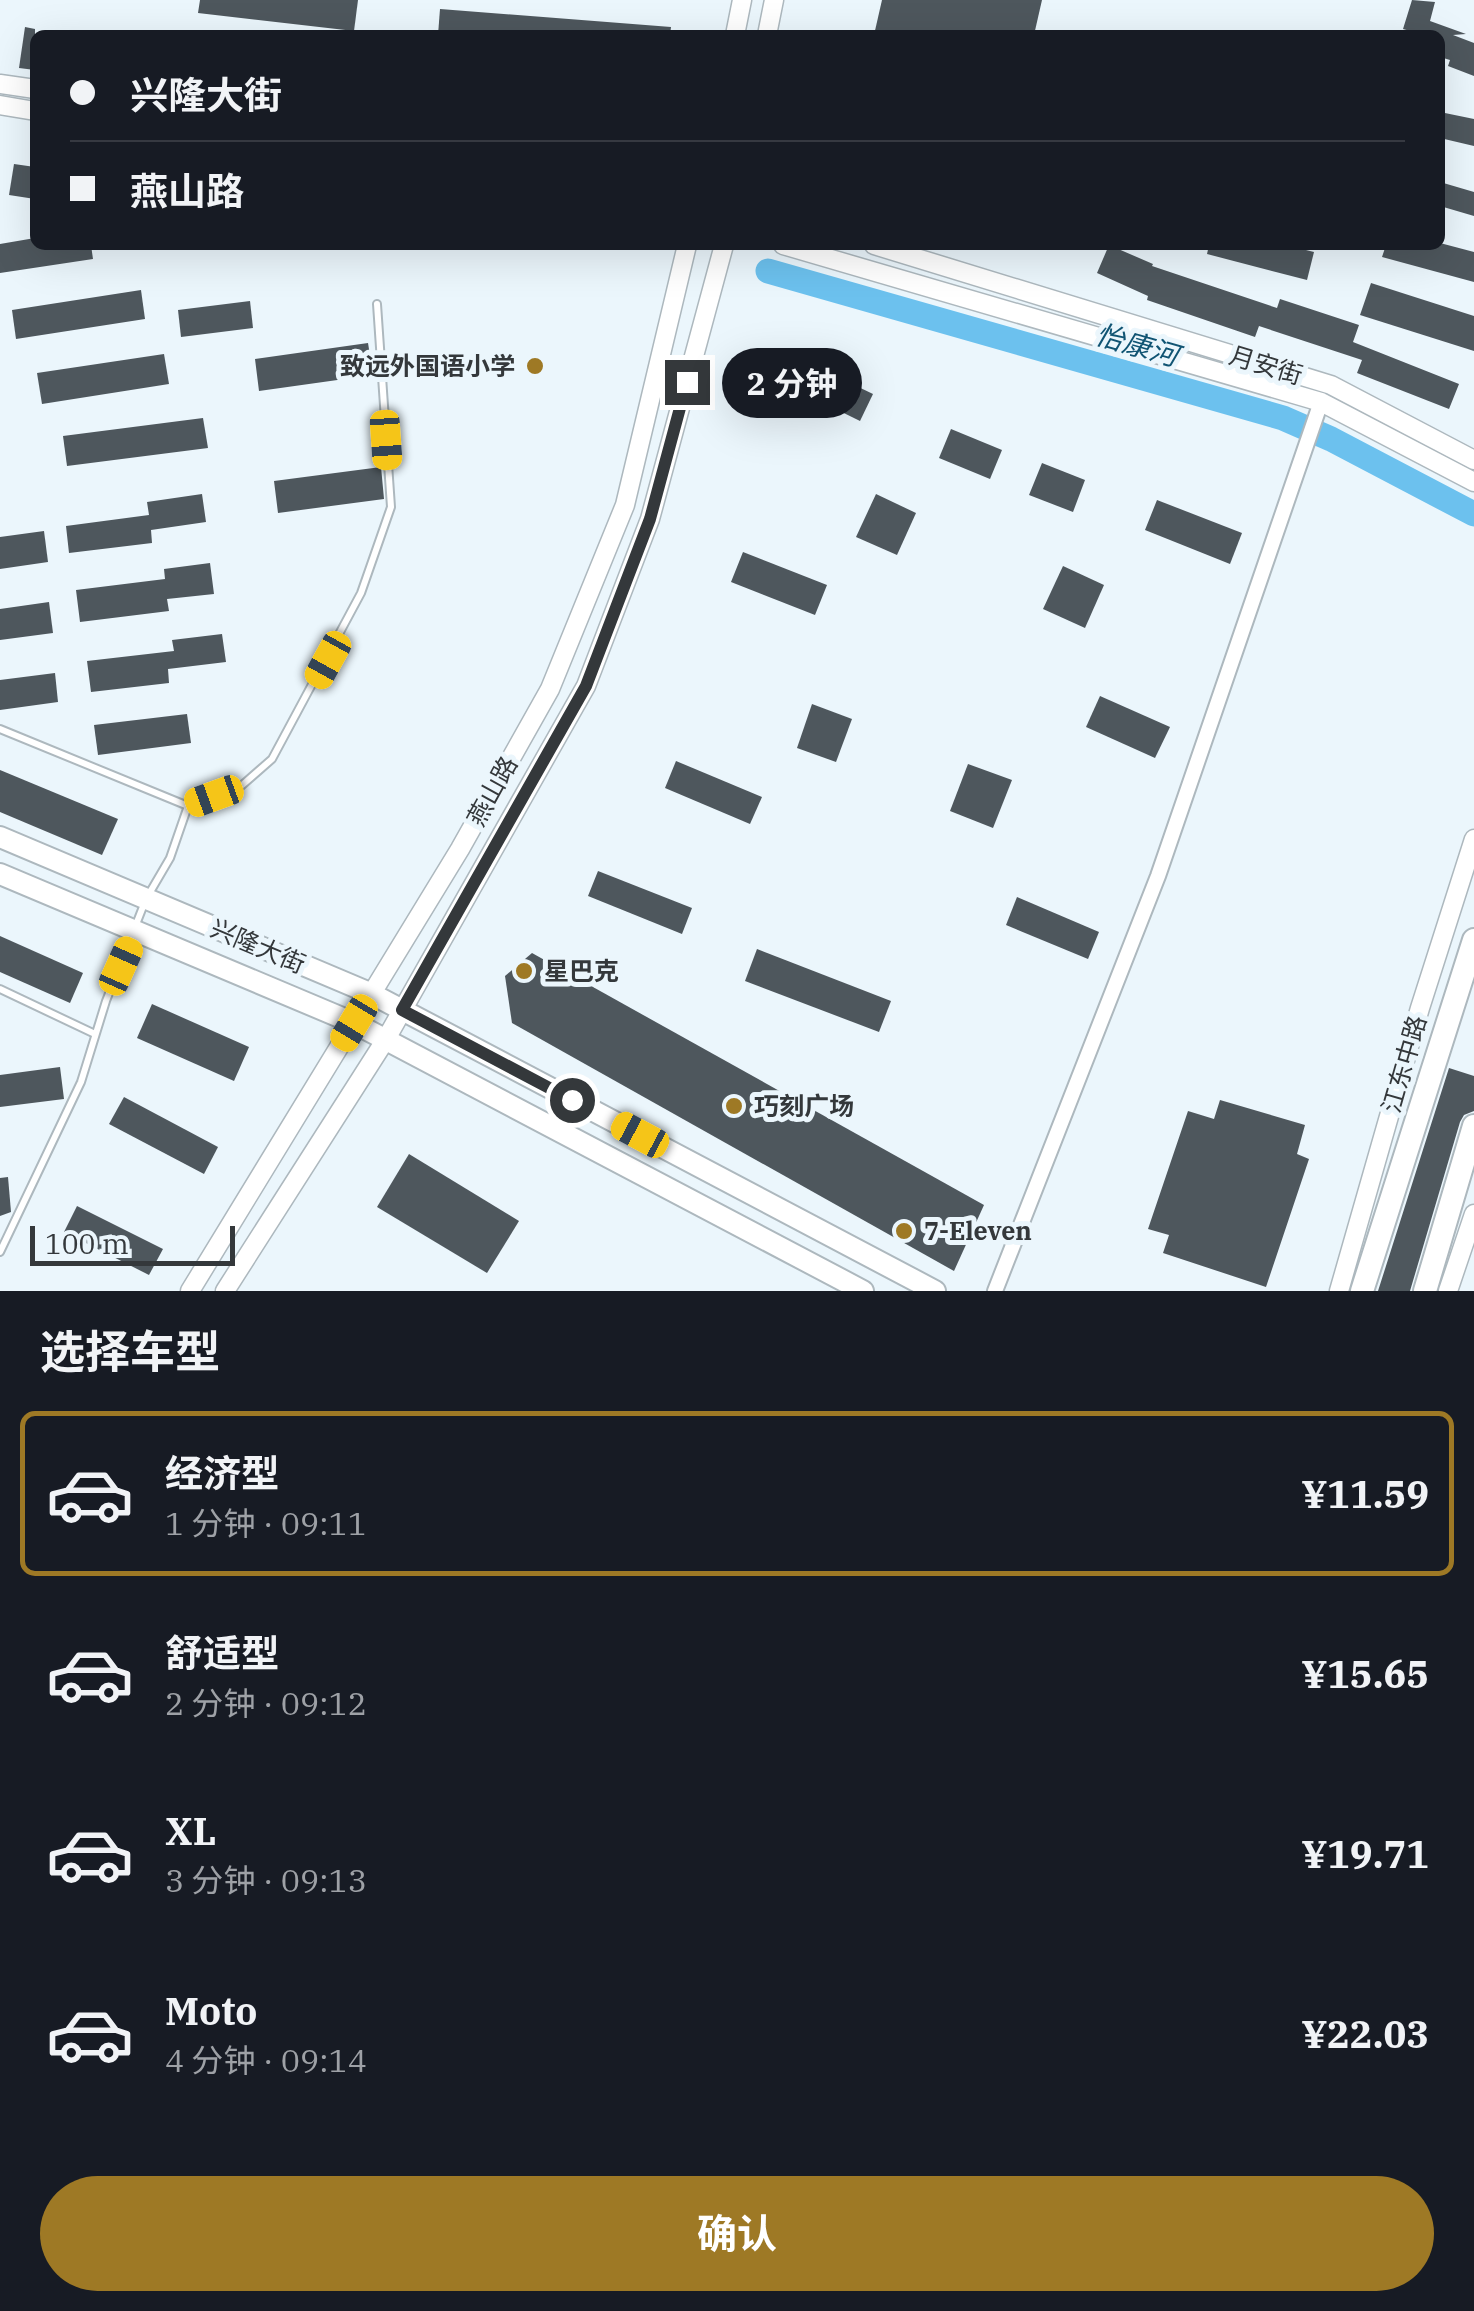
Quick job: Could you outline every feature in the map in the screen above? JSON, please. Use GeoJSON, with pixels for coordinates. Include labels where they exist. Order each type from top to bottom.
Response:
{"type":"FeatureCollection","features":[{"type":"Feature","properties":{"kind":"main road","name":"兴隆大街"},"geometry":{"type":"LineString","coordinates":[[0,837],[372,994],[935,1291]]}},
{"type":"Feature","properties":{"kind":"main road","name":"兴隆大街"},"geometry":{"type":"LineString","coordinates":[[0,874],[386,1038],[863,1291]]}},
{"type":"Feature","properties":{"kind":"main road","name":"江东中路"},"geometry":{"type":"LineString","coordinates":[[1362,1291],[1474,940]]}},
{"type":"Feature","properties":{"kind":"main road"},"geometry":{"type":"LineString","coordinates":[[1425,1291],[1474,1126]]}},
{"type":"Feature","properties":{"kind":"street"},"geometry":{"type":"LineString","coordinates":[[736,30],[742,0]]}},
{"type":"Feature","properties":{"kind":"street"},"geometry":{"type":"LineString","coordinates":[[768,30],[774,0]]}},
{"type":"Feature","properties":{"kind":"street"},"geometry":{"type":"LineString","coordinates":[[0,84],[30,89]]}},
{"type":"Feature","properties":{"kind":"street"},"geometry":{"type":"LineString","coordinates":[[0,105],[30,110]]}},
{"type":"Feature","properties":{"kind":"street","name":"燕山路"},"geometry":{"type":"LineString","coordinates":[[190,1291],[372,994],[550,689],[626,505],[687,250]]}},
{"type":"Feature","properties":{"kind":"street","name":"燕山路"},"geometry":{"type":"LineString","coordinates":[[225,1291],[386,1038],[586,686],[650,519],[723,250]]}},
{"type":"Feature","properties":{"kind":"street"},"geometry":{"type":"LineString","coordinates":[[800,250],[1320,403],[1474,482]]}},
{"type":"Feature","properties":{"kind":"street","name":"月安街"},"geometry":{"type":"LineString","coordinates":[[890,250],[1331,385],[1474,460]]}},
{"type":"Feature","properties":{"kind":"street"},"geometry":{"type":"LineString","coordinates":[[995,1291],[1158,876],[1320,403]]}},
{"type":"Feature","properties":{"kind":"street","name":"江东中路"},"geometry":{"type":"LineString","coordinates":[[1339,1291],[1420,1008],[1474,840]]}},
{"type":"Feature","properties":{"kind":"street"},"geometry":{"type":"LineString","coordinates":[[1448,1291],[1474,1214]]}},
{"type":"Feature","properties":{"kind":"lane"},"geometry":{"type":"LineString","coordinates":[[0,729],[188,806],[240,787],[272,759],[361,593],[391,507],[377,304]]}},
{"type":"Feature","properties":{"kind":"lane"},"geometry":{"type":"LineString","coordinates":[[0,1252],[80,1082],[106,1001],[146,899],[170,858],[188,806]]}},
{"type":"Feature","properties":{"kind":"lane"},"geometry":{"type":"LineString","coordinates":[[0,989],[96,1034]]}},
{"type":"Feature","properties":{"kind":"building"},"geometry":{"type":"Polygon","coordinates":[[[200,0],[358,0],[354,30],[198,13],[200,0]]]}},
{"type":"Feature","properties":{"kind":"building"},"geometry":{"type":"Polygon","coordinates":[[[882,0],[1042,0],[1035,30],[875,30],[882,0]]]}},
{"type":"Feature","properties":{"kind":"building"},"geometry":{"type":"Polygon","coordinates":[[[1412,0],[1435,2],[1430,21],[1466,34],[1453,35],[1474,43],[1474,76],[1448,66],[1445,30],[1403,29],[1412,0]]]}},
{"type":"Feature","properties":{"kind":"building"},"geometry":{"type":"Polygon","coordinates":[[[440,9],[671,27],[671,30],[438,30],[440,9]]]}},
{"type":"Feature","properties":{"kind":"building"},"geometry":{"type":"Polygon","coordinates":[[[25,27],[35,29],[30,30],[30,69],[19,68],[25,27]]]}},
{"type":"Feature","properties":{"kind":"building"},"geometry":{"type":"Polygon","coordinates":[[[1445,113],[1474,119],[1474,146],[1445,139],[1445,113]]]}},
{"type":"Feature","properties":{"kind":"building"},"geometry":{"type":"Polygon","coordinates":[[[14,164],[30,166],[30,198],[9,195],[14,164]]]}},
{"type":"Feature","properties":{"kind":"building"},"geometry":{"type":"Polygon","coordinates":[[[1445,183],[1474,192],[1474,216],[1445,207],[1445,183]]]}},
{"type":"Feature","properties":{"kind":"building"},"geometry":{"type":"Polygon","coordinates":[[[30,239],[30,250],[92,250],[93,259],[0,273],[0,244],[30,239]]]}},
{"type":"Feature","properties":{"kind":"building"},"geometry":{"type":"Polygon","coordinates":[[[1445,244],[1474,252],[1474,282],[1382,257],[1384,250],[1445,250],[1445,244]]]}},
{"type":"Feature","properties":{"kind":"building"},"geometry":{"type":"Polygon","coordinates":[[[1107,250],[1121,250],[1152,266],[1277,308],[1280,299],[1359,325],[1353,342],[1459,384],[1449,409],[1357,373],[1362,360],[1259,326],[1255,337],[1147,300],[1148,296],[1097,273],[1107,250]]]}},
{"type":"Feature","properties":{"kind":"building"},"geometry":{"type":"Polygon","coordinates":[[[1208,250],[1314,252],[1307,280],[1207,254],[1208,250]]]}},
{"type":"Feature","properties":{"kind":"building"},"geometry":{"type":"Polygon","coordinates":[[[1371,283],[1474,316],[1474,351],[1360,315],[1371,283]]]}},
{"type":"Feature","properties":{"kind":"building"},"geometry":{"type":"Polygon","coordinates":[[[141,290],[145,319],[16,339],[12,310],[141,290]]]}},
{"type":"Feature","properties":{"kind":"building"},"geometry":{"type":"Polygon","coordinates":[[[250,301],[253,328],[181,337],[178,310],[250,301]]]}},
{"type":"Feature","properties":{"kind":"building"},"geometry":{"type":"Polygon","coordinates":[[[368,343],[373,375],[259,391],[255,359],[368,343]]]}},
{"type":"Feature","properties":{"kind":"building"},"geometry":{"type":"Polygon","coordinates":[[[164,354],[169,384],[42,404],[37,373],[164,354]]]}},
{"type":"Feature","properties":{"kind":"building"},"geometry":{"type":"Polygon","coordinates":[[[798,358],[873,394],[860,421],[785,384],[798,358]]]}},
{"type":"Feature","properties":{"kind":"building"},"geometry":{"type":"Polygon","coordinates":[[[203,418],[208,448],[67,466],[63,436],[203,418]]]}},
{"type":"Feature","properties":{"kind":"building"},"geometry":{"type":"Polygon","coordinates":[[[951,429],[1002,450],[990,479],[939,458],[951,429]]]}},
{"type":"Feature","properties":{"kind":"building"},"geometry":{"type":"Polygon","coordinates":[[[1042,463],[1085,480],[1073,512],[1029,495],[1042,463]]]}},
{"type":"Feature","properties":{"kind":"building"},"geometry":{"type":"Polygon","coordinates":[[[381,467],[384,499],[278,513],[274,481],[381,467]]]}},
{"type":"Feature","properties":{"kind":"building"},"geometry":{"type":"Polygon","coordinates":[[[202,494],[206,522],[151,530],[152,543],[69,553],[66,526],[149,515],[147,502],[202,494]]]}},
{"type":"Feature","properties":{"kind":"building"},"geometry":{"type":"Polygon","coordinates":[[[876,494],[916,513],[897,555],[856,537],[876,494]]]}},
{"type":"Feature","properties":{"kind":"building"},"geometry":{"type":"Polygon","coordinates":[[[1157,500],[1242,533],[1230,564],[1145,530],[1157,500]]]}},
{"type":"Feature","properties":{"kind":"building"},"geometry":{"type":"Polygon","coordinates":[[[44,531],[48,562],[0,569],[0,537],[44,531]]]}},
{"type":"Feature","properties":{"kind":"building"},"geometry":{"type":"Polygon","coordinates":[[[743,552],[827,585],[815,615],[731,582],[743,552]]]}},
{"type":"Feature","properties":{"kind":"building"},"geometry":{"type":"Polygon","coordinates":[[[210,563],[214,594],[167,599],[169,611],[80,622],[76,590],[165,579],[164,569],[210,563]]]}},
{"type":"Feature","properties":{"kind":"building"},"geometry":{"type":"Polygon","coordinates":[[[1063,566],[1104,585],[1085,628],[1043,609],[1063,566]]]}},
{"type":"Feature","properties":{"kind":"building"},"geometry":{"type":"Polygon","coordinates":[[[49,602],[53,633],[0,640],[0,609],[49,602]]]}},
{"type":"Feature","properties":{"kind":"building"},"geometry":{"type":"Polygon","coordinates":[[[222,634],[226,662],[168,669],[169,683],[91,692],[87,661],[174,651],[172,640],[222,634]]]}},
{"type":"Feature","properties":{"kind":"building"},"geometry":{"type":"Polygon","coordinates":[[[55,673],[58,702],[0,710],[0,680],[55,673]]]}},
{"type":"Feature","properties":{"kind":"building"},"geometry":{"type":"Polygon","coordinates":[[[1100,696],[1170,727],[1155,758],[1086,727],[1100,696]]]}},
{"type":"Feature","properties":{"kind":"building"},"geometry":{"type":"Polygon","coordinates":[[[812,704],[852,719],[836,762],[797,748],[812,704]]]}},
{"type":"Feature","properties":{"kind":"building"},"geometry":{"type":"Polygon","coordinates":[[[187,714],[191,743],[98,755],[94,725],[187,714]]]}},
{"type":"Feature","properties":{"kind":"building"},"geometry":{"type":"Polygon","coordinates":[[[676,761],[762,797],[750,824],[665,788],[676,761]]]}},
{"type":"Feature","properties":{"kind":"building"},"geometry":{"type":"Polygon","coordinates":[[[968,764],[1012,780],[993,828],[950,811],[968,764]]]}},
{"type":"Feature","properties":{"kind":"building"},"geometry":{"type":"Polygon","coordinates":[[[0,770],[118,819],[102,855],[0,812],[0,770]]]}},
{"type":"Feature","properties":{"kind":"building"},"geometry":{"type":"Polygon","coordinates":[[[598,871],[692,908],[682,934],[588,896],[598,871]]]}},
{"type":"Feature","properties":{"kind":"building"},"geometry":{"type":"Polygon","coordinates":[[[1017,897],[1099,932],[1088,959],[1006,925],[1017,897]]]}},
{"type":"Feature","properties":{"kind":"building"},"geometry":{"type":"Polygon","coordinates":[[[0,936],[83,973],[70,1003],[0,972],[0,936]]]}},
{"type":"Feature","properties":{"kind":"building"},"geometry":{"type":"Polygon","coordinates":[[[757,949],[891,1001],[879,1032],[745,981],[757,949]]]}},
{"type":"Feature","properties":{"kind":"building","name":"巧刻广场"},"geometry":{"type":"Polygon","coordinates":[[[532,953],[984,1205],[954,1271],[512,1023],[505,976],[532,953]]]}},
{"type":"Feature","properties":{"kind":"building"},"geometry":{"type":"Polygon","coordinates":[[[152,1004],[249,1047],[234,1081],[137,1038],[152,1004]]]}},
{"type":"Feature","properties":{"kind":"building"},"geometry":{"type":"Polygon","coordinates":[[[60,1067],[64,1099],[0,1107],[0,1075],[60,1067]]]}},
{"type":"Feature","properties":{"kind":"building"},"geometry":{"type":"Polygon","coordinates":[[[1449,1068],[1474,1076],[1474,1111],[1464,1115],[1460,1122],[1410,1291],[1378,1291],[1449,1068]]]}},
{"type":"Feature","properties":{"kind":"building"},"geometry":{"type":"Polygon","coordinates":[[[124,1097],[218,1147],[204,1174],[109,1124],[124,1097]]]}},
{"type":"Feature","properties":{"kind":"building"},"geometry":{"type":"Polygon","coordinates":[[[1220,1100],[1305,1125],[1297,1154],[1309,1159],[1266,1287],[1163,1253],[1169,1235],[1148,1229],[1188,1111],[1214,1119],[1220,1100]]]}},
{"type":"Feature","properties":{"kind":"building"},"geometry":{"type":"Polygon","coordinates":[[[409,1154],[519,1221],[487,1273],[377,1207],[409,1154]]]}},
{"type":"Feature","properties":{"kind":"building"},"geometry":{"type":"Polygon","coordinates":[[[8,1177],[11,1212],[0,1216],[0,1178],[8,1177]]]}},
{"type":"Feature","properties":{"kind":"building"},"geometry":{"type":"Polygon","coordinates":[[[77,1206],[163,1249],[149,1275],[64,1232],[77,1206]]]}},
{"type":"Feature","properties":{"kind":"waterway","name":"怡康河"},"geometry":{"type":"LineString","coordinates":[[768,271],[1283,418],[1474,514]]}},
{"type":"Feature","properties":{"kind":"place","name":"致远外国语小学"},"geometry":{"type":"Point","coordinates":[535,366]}},
{"type":"Feature","properties":{"kind":"place","name":"星巴克"},"geometry":{"type":"Point","coordinates":[524,971]}},
{"type":"Feature","properties":{"kind":"place","name":"巧刻广场"},"geometry":{"type":"Point","coordinates":[734,1106]}},
{"type":"Feature","properties":{"kind":"place","name":"7-Eleven"},"geometry":{"type":"Point","coordinates":[904,1231]}},
{"type":"Feature","properties":{"kind":"route"},"geometry":{"type":"LineString","coordinates":[[572,1100],[402,1010],[586,686],[650,519],[687,382]]}}]}
